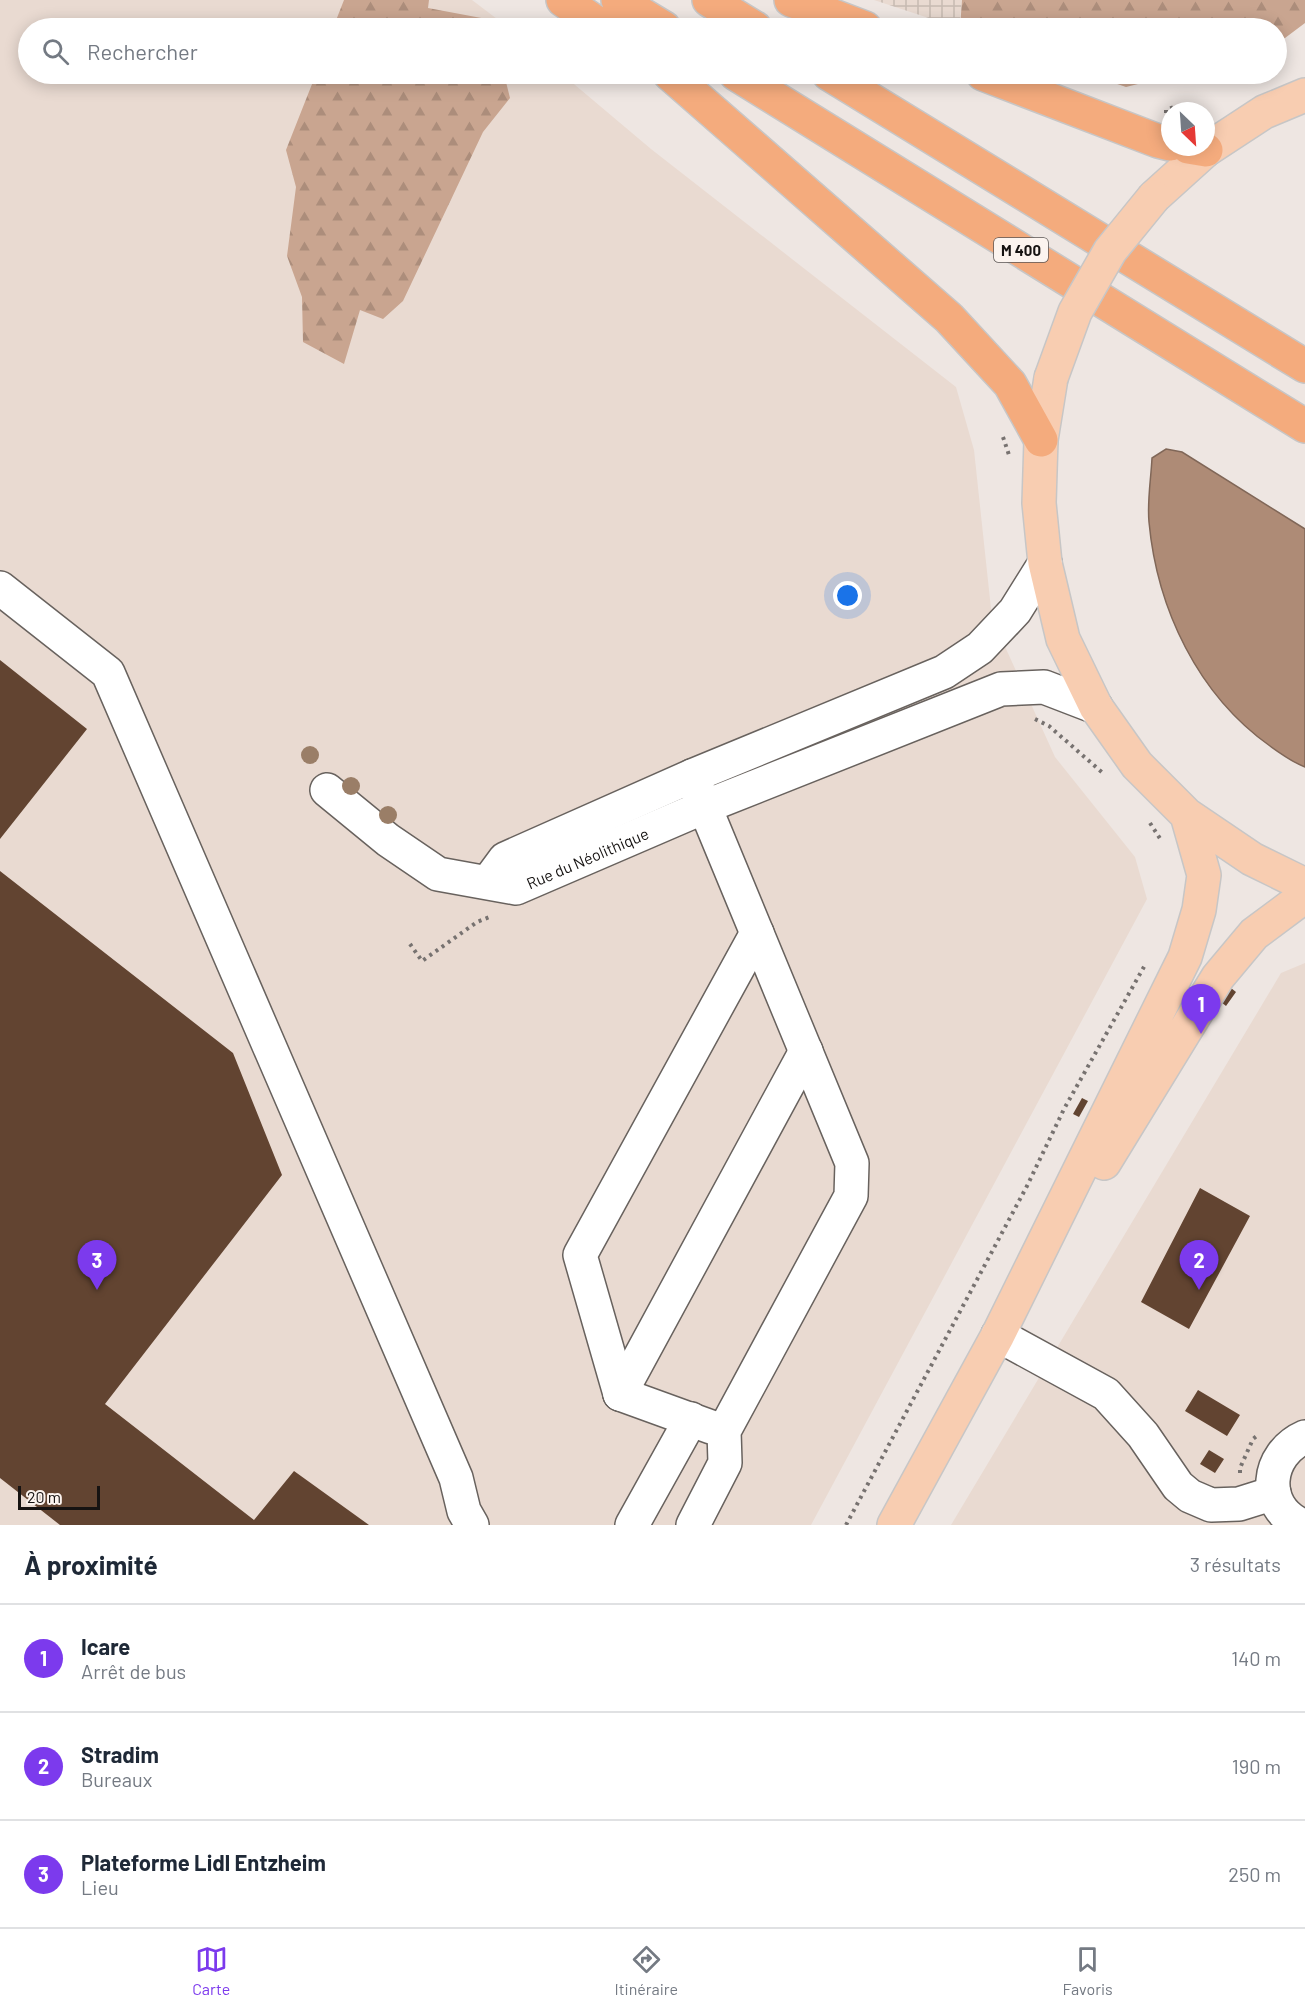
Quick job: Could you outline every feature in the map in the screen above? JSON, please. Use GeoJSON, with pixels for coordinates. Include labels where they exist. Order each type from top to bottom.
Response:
{"type":"FeatureCollection","features":[{"type":"Feature","properties":{"kind":"highway"},"geometry":{"type":"LineString","coordinates":[[563,0],[589,18]]}},
{"type":"Feature","properties":{"kind":"highway"},"geometry":{"type":"LineString","coordinates":[[618,0],[648,18]]}},
{"type":"Feature","properties":{"kind":"highway"},"geometry":{"type":"LineString","coordinates":[[709,0],[739,18]]}},
{"type":"Feature","properties":{"kind":"highway"},"geometry":{"type":"LineString","coordinates":[[791,0],[839,18]]}},
{"type":"Feature","properties":{"kind":"highway"},"geometry":{"type":"LineString","coordinates":[[681,84],[949,318],[1010,384],[1041,440]]}},
{"type":"Feature","properties":{"kind":"highway","name":"M 400"},"geometry":{"type":"LineString","coordinates":[[752,84],[1305,426]]}},
{"type":"Feature","properties":{"kind":"highway"},"geometry":{"type":"LineString","coordinates":[[845,84],[1305,366]]}},
{"type":"Feature","properties":{"kind":"highway"},"geometry":{"type":"LineString","coordinates":[[1010,84],[1161,141]]}},
{"type":"Feature","properties":{"kind":"main road"},"geometry":{"type":"LineString","coordinates":[[1215,138],[1264,112],[1305,95]]}},
{"type":"Feature","properties":{"kind":"main road"},"geometry":{"type":"LineString","coordinates":[[1190,156],[1110,251],[1075,312],[1051,378],[1041,440],[1039,503],[1045,563],[1063,639],[1096,707],[1137,765],[1187,815],[1252,859],[1305,885]]}},
{"type":"Feature","properties":{"kind":"main road"},"geometry":{"type":"LineString","coordinates":[[894,1525],[998,1335],[1185,957],[1199,910],[1204,875],[1187,815]]}},
{"type":"Feature","properties":{"kind":"main road"},"geometry":{"type":"LineString","coordinates":[[998,1335],[1218,977],[1254,934],[1305,896]]}},
{"type":"Feature","properties":{"kind":"street","name":"Rue du Néolithique"},"geometry":{"type":"LineString","coordinates":[[1045,563],[1015,611],[980,648],[944,672],[692,776],[506,859],[489,882],[516,888],[704,807],[1001,689],[1044,687],[1096,707]]}},
{"type":"Feature","properties":{"kind":"street"},"geometry":{"type":"LineString","coordinates":[[0,588],[108,674],[456,1478],[463,1520]]}},
{"type":"Feature","properties":{"kind":"street"},"geometry":{"type":"LineString","coordinates":[[692,776],[852,1163],[851,1196],[724,1431],[725,1463],[693,1525]]}},
{"type":"Feature","properties":{"kind":"street"},"geometry":{"type":"LineString","coordinates":[[327,790],[388,840],[438,874],[489,882]]}},
{"type":"Feature","properties":{"kind":"street"},"geometry":{"type":"LineString","coordinates":[[620,1394],[580,1255],[757,933]]}},
{"type":"Feature","properties":{"kind":"street"},"geometry":{"type":"LineString","coordinates":[[620,1394],[806,1051]]}},
{"type":"Feature","properties":{"kind":"street"},"geometry":{"type":"LineString","coordinates":[[998,1335],[1106,1394],[1143,1435],[1178,1486],[1190,1496],[1211,1505],[1239,1504],[1274,1494]]}},
{"type":"Feature","properties":{"kind":"street"},"geometry":{"type":"LineString","coordinates":[[620,1394],[724,1431]]}},
{"type":"Feature","properties":{"kind":"street"},"geometry":{"type":"LineString","coordinates":[[632,1525],[690,1419]]}},
{"type":"Feature","properties":{"kind":"street"},"geometry":{"type":"LineString","coordinates":[[1301,1525],[1285,1514],[1274,1494],[1272,1479],[1276,1464],[1289,1446],[1305,1437]]}},
{"type":"Feature","properties":{"kind":"path"},"geometry":{"type":"LineString","coordinates":[[1032,717],[1049,726],[1110,779]]}},
{"type":"Feature","properties":{"kind":"path"},"geometry":{"type":"LineString","coordinates":[[1149,822],[1164,844]]}},
{"type":"Feature","properties":{"kind":"path"},"geometry":{"type":"LineString","coordinates":[[846,1525],[1017,1206],[1064,1109],[1145,964]]}},
{"type":"Feature","properties":{"kind":"shaded area"},"geometry":{"type":"Polygon","coordinates":[[[0,0],[472,0],[496,18],[18,18],[18,84],[574,84],[651,149],[956,387],[974,450],[992,618],[1055,757],[1135,857],[1147,899],[811,1525],[0,1525],[0,0]]]}},
{"type":"Feature","properties":{"kind":"shaded area"},"geometry":{"type":"Polygon","coordinates":[[[874,0],[962,0],[960,18],[929,18],[874,0]]]}},
{"type":"Feature","properties":{"kind":"shaded area"},"geometry":{"type":"Polygon","coordinates":[[[1166,449],[1182,452],[1305,529],[1305,767],[1270,746],[1244,725],[1222,702],[1202,676],[1172,618],[1161,587],[1149,522],[1152,458],[1166,449]]]}},
{"type":"Feature","properties":{"kind":"shaded area"},"geometry":{"type":"Polygon","coordinates":[[[1305,963],[1305,1525],[951,1525],[1281,973],[1305,963]]]}},
{"type":"Feature","properties":{"kind":"green space"},"geometry":{"type":"Polygon","coordinates":[[[344,0],[429,0],[428,8],[481,18],[337,18],[344,0]]]}},
{"type":"Feature","properties":{"kind":"green space"},"geometry":{"type":"Polygon","coordinates":[[[962,0],[1305,0],[1305,23],[1287,36],[1287,18],[961,18],[962,0]]]}},
{"type":"Feature","properties":{"kind":"green space"},"geometry":{"type":"Polygon","coordinates":[[[312,84],[506,84],[510,98],[483,132],[403,301],[383,319],[360,310],[344,364],[303,342],[302,297],[287,256],[296,187],[286,150],[312,84]]]}},
{"type":"Feature","properties":{"kind":"green space"},"geometry":{"type":"Polygon","coordinates":[[[1117,84],[1138,84],[1126,87],[1117,84]]]}},
{"type":"Feature","properties":{"kind":"building"},"geometry":{"type":"Polygon","coordinates":[[[0,660],[87,729],[0,839],[0,660]]]}},
{"type":"Feature","properties":{"kind":"building"},"geometry":{"type":"Polygon","coordinates":[[[0,871],[233,1053],[282,1175],[105,1404],[254,1520],[294,1471],[369,1525],[60,1525],[0,1478],[0,871]]]}},
{"type":"Feature","properties":{"kind":"building"},"geometry":{"type":"Polygon","coordinates":[[[1231,988],[1236,992],[1226,1006],[1221,1002],[1231,988]]]}},
{"type":"Feature","properties":{"kind":"building"},"geometry":{"type":"Polygon","coordinates":[[[1082,1098],[1088,1101],[1079,1117],[1073,1114],[1082,1098]]]}},
{"type":"Feature","properties":{"kind":"building"},"geometry":{"type":"Polygon","coordinates":[[[1200,1188],[1250,1216],[1189,1329],[1141,1302],[1200,1188]]]}},
{"type":"Feature","properties":{"kind":"building"},"geometry":{"type":"Polygon","coordinates":[[[1198,1390],[1240,1415],[1227,1436],[1185,1411],[1198,1390]]]}},
{"type":"Feature","properties":{"kind":"building"},"geometry":{"type":"Polygon","coordinates":[[[1209,1450],[1224,1459],[1215,1473],[1200,1464],[1209,1450]]]}},
{"type":"Feature","properties":{"kind":"place","name":"Icare"},"geometry":{"type":"Point","coordinates":[1201,1034]}},
{"type":"Feature","properties":{"kind":"place","name":"Plateforme Lidl Entzheim"},"geometry":{"type":"Point","coordinates":[97,1290]}},
{"type":"Feature","properties":{"kind":"place","name":"Stradim"},"geometry":{"type":"Point","coordinates":[1199,1290]}}]}
